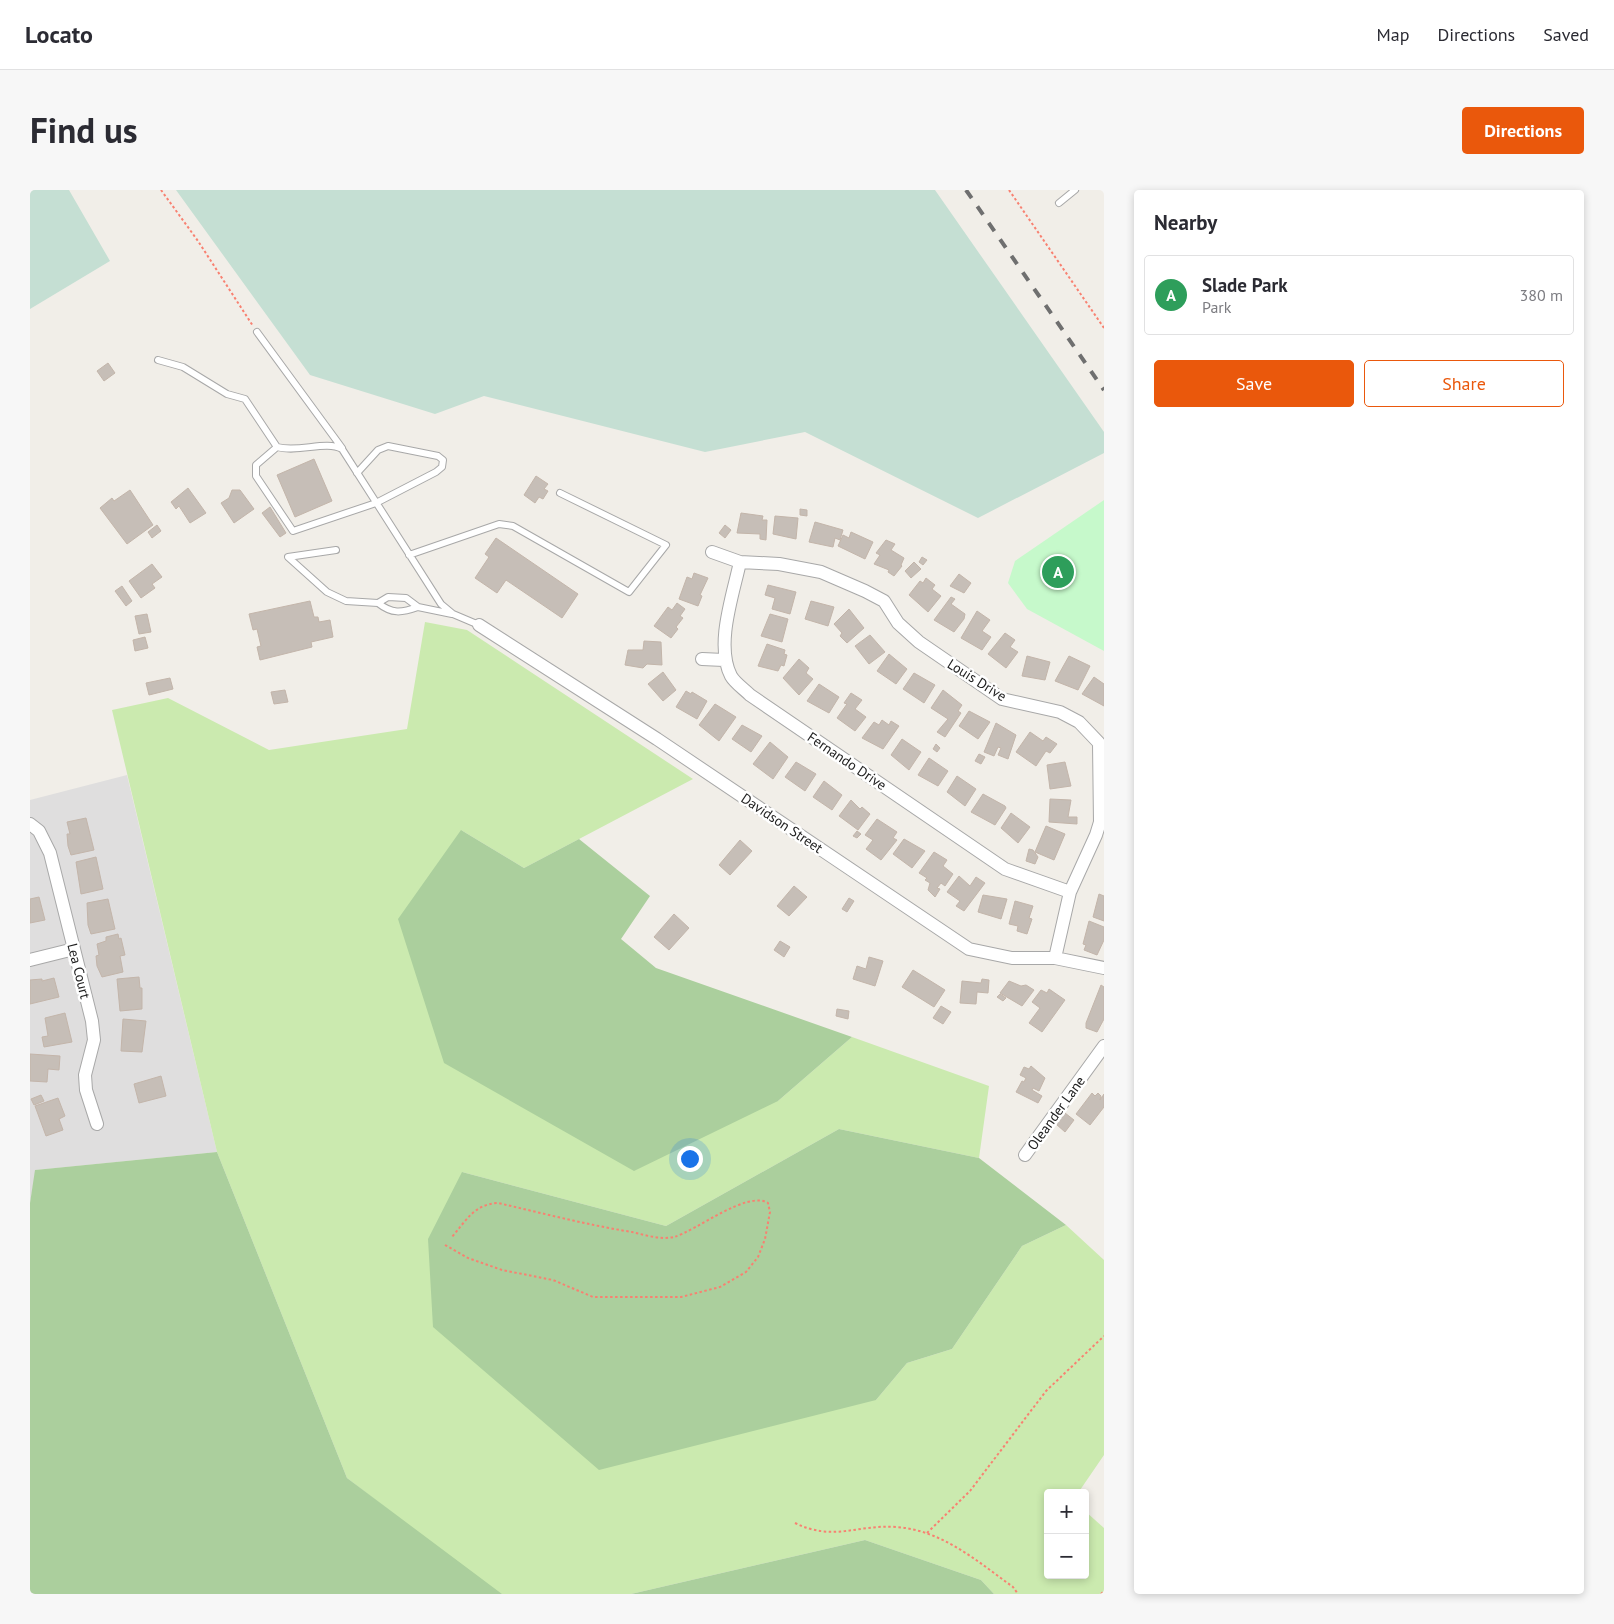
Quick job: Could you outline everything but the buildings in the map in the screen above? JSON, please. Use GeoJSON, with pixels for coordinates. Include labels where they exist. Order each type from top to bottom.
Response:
{"type":"FeatureCollection","features":[{"type":"Feature","properties":{"kind":"street","name":"Louis Drive"},"geometry":{"type":"LineString","coordinates":[[712,552],[740,562],[779,564],[821,572],[865,591],[884,601],[898,623],[919,642],[1002,699],[1060,712],[1079,722],[1102,742],[1100,822],[1070,892],[1055,958]]}},
{"type":"Feature","properties":{"kind":"street"},"geometry":{"type":"LineString","coordinates":[[702,659],[724,660],[724,640],[740,562]]}},
{"type":"Feature","properties":{"kind":"street","name":"Davidson Street"},"geometry":{"type":"LineString","coordinates":[[479,625],[657,739],[970,949],[1012,958],[1055,958],[1104,968]]}},
{"type":"Feature","properties":{"kind":"street","name":"Fernando Drive"},"geometry":{"type":"LineString","coordinates":[[724,660],[732,678],[750,695],[1005,869],[1070,892]]}},
{"type":"Feature","properties":{"kind":"street","name":"Lea Court"},"geometry":{"type":"LineString","coordinates":[[30,824],[40,831],[50,853],[92,1021],[94,1040],[85,1075],[86,1090],[97,1124]]}},
{"type":"Feature","properties":{"kind":"street"},"geometry":{"type":"LineString","coordinates":[[30,960],[74,949]]}},
{"type":"Feature","properties":{"kind":"street","name":"Oleander Lane"},"geometry":{"type":"LineString","coordinates":[[1025,1155],[1104,1046]]}},
{"type":"Feature","properties":{"kind":"lane"},"geometry":{"type":"LineString","coordinates":[[1059,203],[1075,190]]}},
{"type":"Feature","properties":{"kind":"lane"},"geometry":{"type":"LineString","coordinates":[[257,332],[342,449],[441,604],[453,614]]}},
{"type":"Feature","properties":{"kind":"lane"},"geometry":{"type":"LineString","coordinates":[[158,360],[183,367],[227,394],[245,399],[277,447]]}},
{"type":"Feature","properties":{"kind":"lane"},"geometry":{"type":"LineString","coordinates":[[342,449],[338,446],[299,450],[277,447],[256,465],[256,476],[292,531],[376,503],[436,472],[442,467],[443,460],[438,456],[388,446],[378,450],[357,473]]}},
{"type":"Feature","properties":{"kind":"lane"},"geometry":{"type":"LineString","coordinates":[[409,555],[498,524],[513,526],[629,592],[666,545],[560,493]]}},
{"type":"Feature","properties":{"kind":"lane"},"geometry":{"type":"LineString","coordinates":[[336,550],[288,557],[327,592],[346,601],[378,603],[388,597],[406,598],[418,607],[453,614],[479,625]]}},
{"type":"Feature","properties":{"kind":"lane"},"geometry":{"type":"LineString","coordinates":[[378,603],[388,611],[406,611],[418,607]]}},
{"type":"Feature","properties":{"kind":"path"},"geometry":{"type":"LineString","coordinates":[[161,190],[198,241],[257,332]]}},
{"type":"Feature","properties":{"kind":"path"},"geometry":{"type":"LineString","coordinates":[[1009,190],[1104,328]]}},
{"type":"Feature","properties":{"kind":"path"},"geometry":{"type":"LineString","coordinates":[[445,1244],[468,1258],[502,1270],[553,1280],[593,1297],[681,1297],[720,1287],[746,1272],[758,1257],[765,1239],[770,1212],[768,1203],[763,1200],[755,1201],[716,1215],[683,1233],[660,1237],[611,1229],[498,1203],[486,1204],[478,1208],[452,1238]]}},
{"type":"Feature","properties":{"kind":"path"},"geometry":{"type":"LineString","coordinates":[[927,1533],[970,1491],[1046,1391],[1104,1336]]}},
{"type":"Feature","properties":{"kind":"path"},"geometry":{"type":"LineString","coordinates":[[795,1523],[811,1531],[824,1533],[894,1527],[927,1533],[941,1538],[966,1553],[1013,1587],[1018,1594]]}},
{"type":"Feature","properties":{"kind":"path"},"geometry":{"type":"LineString","coordinates":[[1101,1594],[1104,1591]]}},
{"type":"Feature","properties":{"kind":"shaded area"},"geometry":{"type":"Polygon","coordinates":[[[127,775],[217,1152],[36,1170],[30,1203],[30,800],[127,775]]]}},
{"type":"Feature","properties":{"kind":"green space"},"geometry":{"type":"Polygon","coordinates":[[[30,190],[69,190],[110,261],[30,309],[30,190]]]}},
{"type":"Feature","properties":{"kind":"green space"},"geometry":{"type":"Polygon","coordinates":[[[176,190],[935,190],[1104,432],[1104,453],[978,518],[805,432],[705,452],[484,396],[435,414],[310,375],[176,190]]]}},
{"type":"Feature","properties":{"kind":"green space"},"geometry":{"type":"Polygon","coordinates":[[[1104,500],[1104,651],[1027,609],[1008,583],[1015,561],[1104,500]]]}},
{"type":"Feature","properties":{"kind":"green space"},"geometry":{"type":"Polygon","coordinates":[[[425,622],[467,630],[693,779],[524,868],[461,830],[778,1101],[852,1037],[989,1086],[979,1158],[839,1129],[666,1226],[462,1172],[876,1400],[907,1363],[952,1349],[1022,1246],[1066,1225],[1104,1260],[1104,1455],[1081,1489],[1044,1489],[1044,1579],[1089,1579],[1089,1515],[1104,1528],[1104,1594],[994,1594],[981,1580],[865,1540],[631,1594],[498,1594],[347,1478],[217,1152],[112,710],[168,698],[269,750],[407,729],[425,622]]]}},
{"type":"Feature","properties":{"kind":"green space"},"geometry":{"type":"Polygon","coordinates":[[[461,830],[524,868],[579,839],[650,896],[621,939],[656,968],[852,1037],[778,1101],[634,1171],[444,1063],[398,919],[461,830]]]}},
{"type":"Feature","properties":{"kind":"green space"},"geometry":{"type":"Polygon","coordinates":[[[839,1129],[979,1158],[1066,1225],[1022,1246],[952,1349],[907,1363],[876,1400],[599,1470],[433,1327],[428,1239],[462,1172],[666,1226],[839,1129]]]}},
{"type":"Feature","properties":{"kind":"green space"},"geometry":{"type":"Polygon","coordinates":[[[217,1152],[347,1478],[502,1594],[30,1594],[30,1203],[35,1170],[217,1152]]]}},
{"type":"Feature","properties":{"kind":"green space"},"geometry":{"type":"Polygon","coordinates":[[[865,1540],[981,1580],[994,1594],[631,1594],[865,1540]]]}},
{"type":"Feature","properties":{"kind":"railway"},"geometry":{"type":"LineString","coordinates":[[966,190],[1104,390]]}},
{"type":"Feature","properties":{"kind":"place","name":"Slade Park"},"geometry":{"type":"Point","coordinates":[1058,572]}}]}
